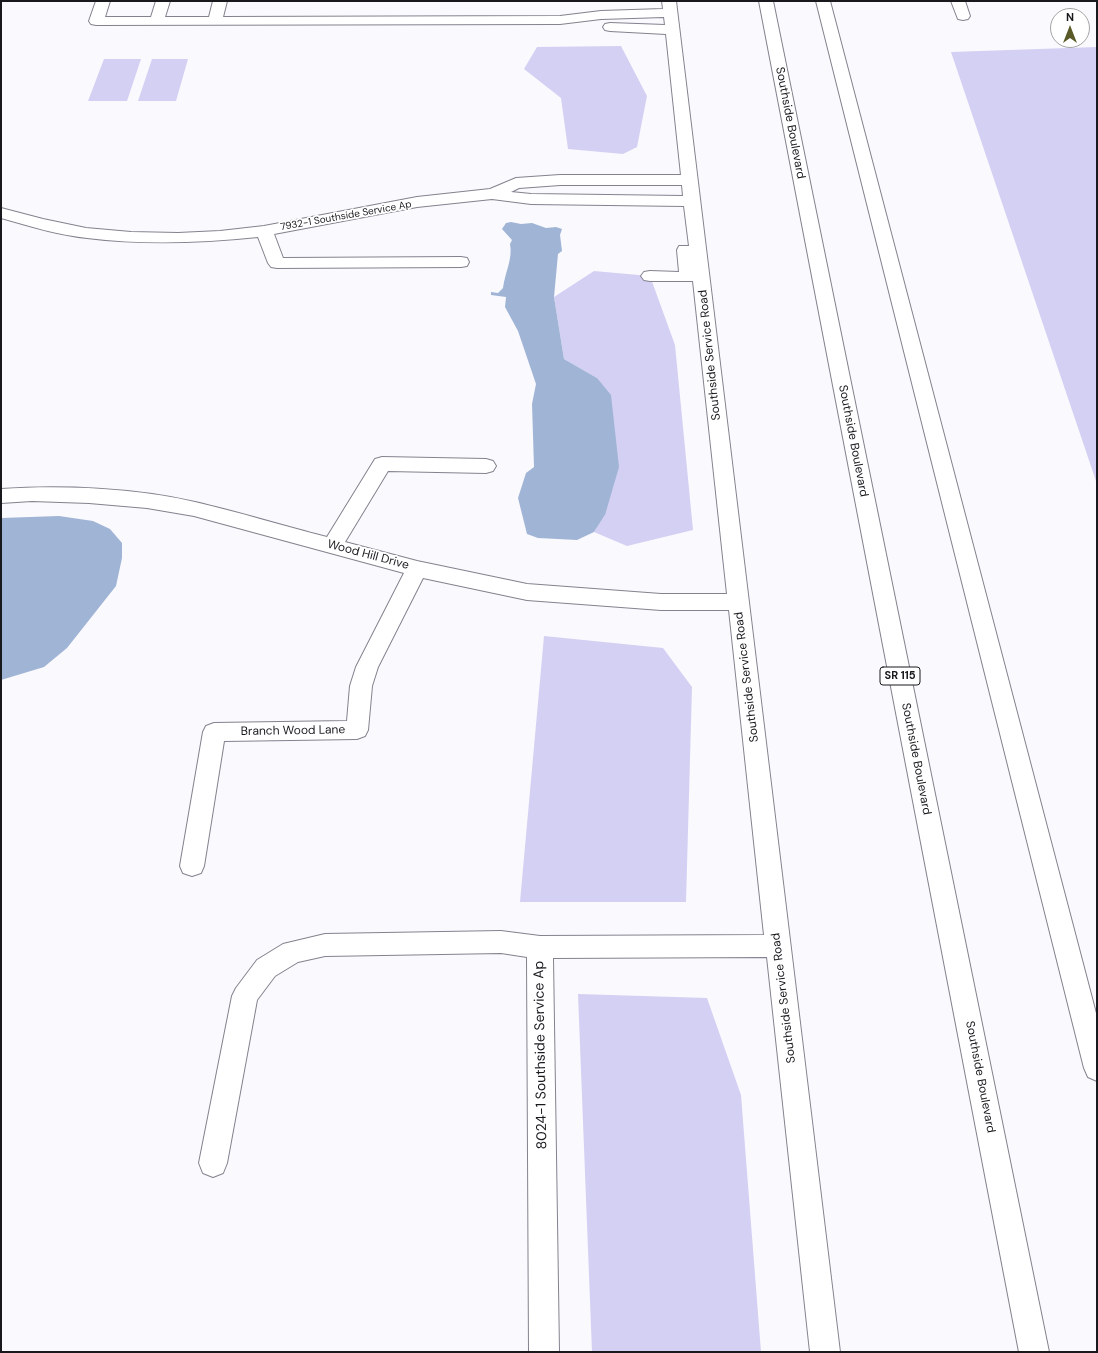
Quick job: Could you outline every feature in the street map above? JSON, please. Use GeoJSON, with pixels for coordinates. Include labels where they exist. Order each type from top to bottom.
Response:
{"type":"FeatureCollection","features":[{"type":"Feature","properties":{"kind":"main road"},"geometry":{"type":"LineString","coordinates":[[103,1],[96,22],[560,20],[599,27],[668,20],[688,277],[650,276]]}},
{"type":"Feature","properties":{"kind":"main road"},"geometry":{"type":"LineString","coordinates":[[156,21],[163,1]]}},
{"type":"Feature","properties":{"kind":"main road"},"geometry":{"type":"LineString","coordinates":[[215,21],[220,1]]}},
{"type":"Feature","properties":{"kind":"main road","name":"Southside Boulevard"},"geometry":{"type":"LineString","coordinates":[[766,1],[1034,1352]]}},
{"type":"Feature","properties":{"kind":"main road"},"geometry":{"type":"LineString","coordinates":[[958,1],[963,16]]}},
{"type":"Feature","properties":{"kind":"main road"},"geometry":{"type":"LineString","coordinates":[[827,5],[1097,1068]]}},
{"type":"Feature","properties":{"kind":"main road","name":"Southside Service Road"},"geometry":{"type":"LineString","coordinates":[[668,20],[692,190],[825,1352]]}},
{"type":"Feature","properties":{"kind":"main road","name":"7932-1 Southside Service Ap"},"geometry":{"type":"LineString","coordinates":[[1,212],[41,224],[86,233],[131,237],[178,238],[264,231],[417,202],[492,194],[531,199],[692,190]]}},
{"type":"Feature","properties":{"kind":"main road"},"geometry":{"type":"LineString","coordinates":[[264,231],[277,263],[461,262]]}},
{"type":"Feature","properties":{"kind":"main road"},"geometry":{"type":"LineString","coordinates":[[333,545],[382,464],[486,466]]}},
{"type":"Feature","properties":{"kind":"main road","name":"Wood Hill Drive"},"geometry":{"type":"LineString","coordinates":[[1,496],[32,494],[89,496],[147,501],[194,509],[333,545],[417,569],[527,592],[661,602],[738,602]]}},
{"type":"Feature","properties":{"kind":"main road","name":"Branch Wood Lane"},"geometry":{"type":"LineString","coordinates":[[192,866],[214,732],[357,730],[361,686],[367,667],[384,630],[417,569]]}},
{"type":"Feature","properties":{"kind":"main road"},"geometry":{"type":"LineString","coordinates":[[213,1163],[245,996],[266,968],[292,952],[326,945],[501,942],[540,947]]}},
{"type":"Feature","properties":{"kind":"main road","name":"8024-1 Southside Service Ap"},"geometry":{"type":"LineString","coordinates":[[544,1352],[540,947],[778,946]]}},
{"type":"Feature","properties":{"kind":"shaded area"},"geometry":{"type":"Polygon","coordinates":[[[621,46],[647,96],[637,147],[623,154],[568,149],[561,98],[524,69],[537,47],[621,46]]]}},
{"type":"Feature","properties":{"kind":"shaded area"},"geometry":{"type":"Polygon","coordinates":[[[1097,47],[1097,484],[951,52],[1097,47]]]}},
{"type":"Feature","properties":{"kind":"shaded area"},"geometry":{"type":"Polygon","coordinates":[[[104,59],[141,59],[127,101],[88,101],[104,59]]]}},
{"type":"Feature","properties":{"kind":"shaded area"},"geometry":{"type":"Polygon","coordinates":[[[152,59],[188,59],[176,101],[138,101],[152,59]]]}},
{"type":"Feature","properties":{"kind":"shaded area"},"geometry":{"type":"Polygon","coordinates":[[[594,271],[650,276],[675,345],[693,530],[627,546],[594,532],[605,515],[597,378],[564,359],[554,297],[594,271]]]}},
{"type":"Feature","properties":{"kind":"shaded area"},"geometry":{"type":"Polygon","coordinates":[[[544,636],[663,648],[692,687],[686,902],[520,902],[544,636]]]}},
{"type":"Feature","properties":{"kind":"shaded area"},"geometry":{"type":"Polygon","coordinates":[[[578,994],[707,998],[741,1095],[761,1352],[592,1352],[578,994]]]}},
{"type":"Feature","properties":{"kind":"water"},"geometry":{"type":"Polygon","coordinates":[[[511,222],[521,224],[532,223],[546,228],[556,227],[562,229],[560,235],[562,251],[558,254],[554,297],[564,359],[597,378],[611,395],[619,467],[605,515],[594,532],[577,540],[538,538],[527,534],[518,498],[526,473],[534,467],[532,404],[536,384],[518,331],[505,307],[506,297],[491,295],[491,292],[498,293],[503,288],[510,260],[510,244],[512,240],[502,229],[506,223],[511,222]]]}},
{"type":"Feature","properties":{"kind":"water"},"geometry":{"type":"Polygon","coordinates":[[[59,516],[93,521],[110,529],[122,543],[122,558],[116,586],[67,648],[44,667],[1,680],[1,518],[59,516]]]}}]}
